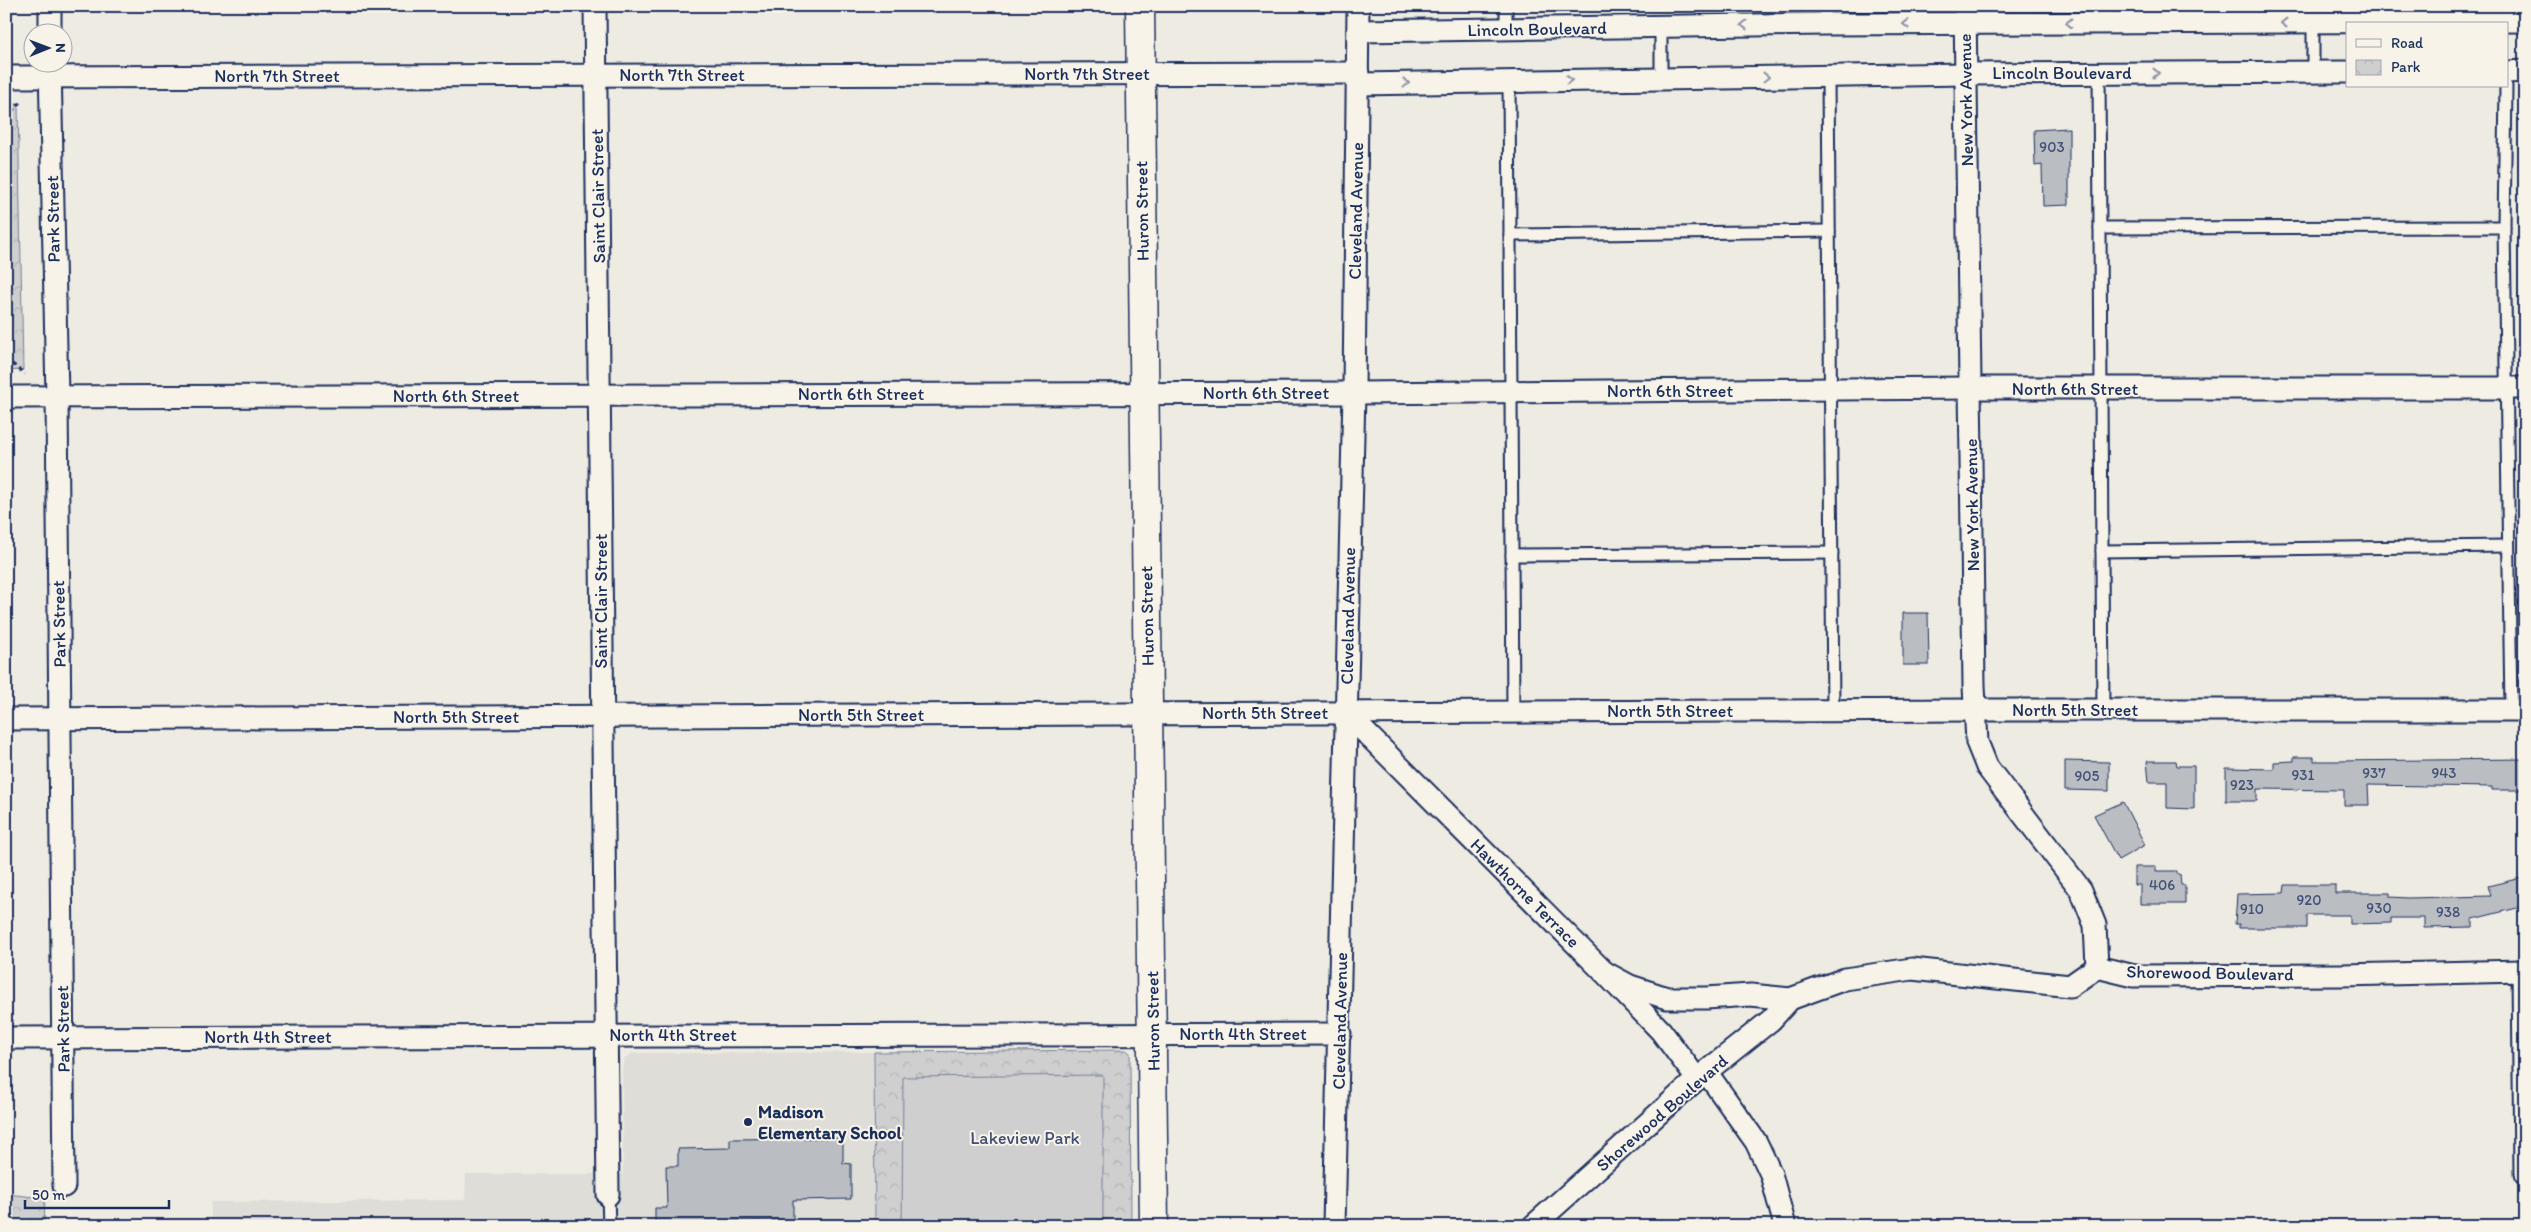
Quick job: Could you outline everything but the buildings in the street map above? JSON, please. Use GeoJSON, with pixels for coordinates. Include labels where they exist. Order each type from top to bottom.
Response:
{"type":"FeatureCollection","features":[{"type":"Feature","properties":{"kind":"street"},"geometry":{"type":"LineString","coordinates":[[50,6],[50,22]]}},
{"type":"Feature","properties":{"kind":"street","name":"Saint Clair Street"},"geometry":{"type":"LineString","coordinates":[[595,6],[602,716],[608,1036],[608,1195]]}},
{"type":"Feature","properties":{"kind":"street","name":"Huron Street"},"geometry":{"type":"LineString","coordinates":[[1140,6],[1154,1226]]}},
{"type":"Feature","properties":{"kind":"street","name":"Cleveland Avenue"},"geometry":{"type":"LineString","coordinates":[[1334,1226],[1354,393],[1358,6]]}},
{"type":"Feature","properties":{"kind":"street","name":"Lincoln Boulevard"},"geometry":{"type":"LineString","coordinates":[[1358,31],[1661,27],[1825,15],[2107,15],[2313,22],[2501,14],[2525,21]]}},
{"type":"Feature","properties":{"kind":"street","name":"New York Avenue"},"geometry":{"type":"LineString","coordinates":[[1965,15],[1974,710],[1977,742],[1987,768],[2081,890],[2095,925],[2097,967]]}},
{"type":"Feature","properties":{"kind":"street","name":"North 7th Street"},"geometry":{"type":"LineString","coordinates":[[72,70],[596,75],[1141,74],[1358,79]]}},
{"type":"Feature","properties":{"kind":"street"},"geometry":{"type":"LineString","coordinates":[[2508,72],[2525,71]]}},
{"type":"Feature","properties":{"kind":"street","name":"North 7th Street"},"geometry":{"type":"LineString","coordinates":[[6,77],[37,72]]}},
{"type":"Feature","properties":{"kind":"street","name":"Park Street"},"geometry":{"type":"LineString","coordinates":[[50,72],[57,397],[64,1186]]}},
{"type":"Feature","properties":{"kind":"street","name":"Lincoln Boulevard"},"geometry":{"type":"LineString","coordinates":[[1358,79],[1509,81],[1966,74],[2346,72]]}},
{"type":"Feature","properties":{"kind":"street","name":"North 6th Street"},"geometry":{"type":"LineString","coordinates":[[6,397],[1144,394],[1971,388],[2515,388]]}},
{"type":"Feature","properties":{"kind":"street","name":"North 5th Street"},"geometry":{"type":"LineString","coordinates":[[6,719],[1833,710],[2518,710]]}},
{"type":"Feature","properties":{"kind":"street","name":"Hawthorne Terrace"},"geometry":{"type":"LineString","coordinates":[[1346,713],[1604,972],[1702,1076],[1756,1142],[1771,1174],[1786,1226]]}},
{"type":"Feature","properties":{"kind":"street","name":"Shorewood Boulevard"},"geometry":{"type":"LineString","coordinates":[[1604,972],[1630,986],[1667,998],[1751,995],[1790,999],[1845,978],[1912,969],[2070,986],[2097,967],[2134,976],[2332,975],[2523,971],[2525,1174]]}},
{"type":"Feature","properties":{"kind":"street","name":"Shorewood Boulevard"},"geometry":{"type":"LineString","coordinates":[[1533,1226],[1702,1076],[1771,1020],[1790,999]]}},
{"type":"Feature","properties":{"kind":"street","name":"North 4th Street"},"geometry":{"type":"LineString","coordinates":[[6,1038],[1340,1034]]}},
{"type":"Feature","properties":{"kind":"lane"},"geometry":{"type":"LineString","coordinates":[[1506,6],[1506,29]]}},
{"type":"Feature","properties":{"kind":"lane"},"geometry":{"type":"LineString","coordinates":[[2313,22],[2313,72]]}},
{"type":"Feature","properties":{"kind":"lane"},"geometry":{"type":"LineString","coordinates":[[1661,27],[1662,79]]}},
{"type":"Feature","properties":{"kind":"lane"},"geometry":{"type":"LineString","coordinates":[[2099,73],[2103,710]]}},
{"type":"Feature","properties":{"kind":"lane"},"geometry":{"type":"LineString","coordinates":[[1828,76],[1833,710]]}},
{"type":"Feature","properties":{"kind":"lane"},"geometry":{"type":"LineString","coordinates":[[1509,81],[1513,712]]}},
{"type":"Feature","properties":{"kind":"lane"},"geometry":{"type":"LineString","coordinates":[[2506,88],[2504,227],[2515,388],[2508,546],[2518,710]]}},
{"type":"Feature","properties":{"kind":"lane"},"geometry":{"type":"LineString","coordinates":[[2100,228],[2504,227]]}},
{"type":"Feature","properties":{"kind":"lane"},"geometry":{"type":"LineString","coordinates":[[1510,236],[1830,231]]}},
{"type":"Feature","properties":{"kind":"lane"},"geometry":{"type":"LineString","coordinates":[[2102,551],[2508,546]]}},
{"type":"Feature","properties":{"kind":"lane"},"geometry":{"type":"LineString","coordinates":[[1512,555],[1832,553]]}},
{"type":"Feature","properties":{"kind":"lane"},"geometry":{"type":"LineString","coordinates":[[608,1195],[609,1226]]}},
{"type":"Feature","properties":{"kind":"path"},"geometry":{"type":"LineString","coordinates":[[6,117],[21,102]]}},
{"type":"Feature","properties":{"kind":"path"},"geometry":{"type":"LineString","coordinates":[[6,359],[25,374]]}},
{"type":"Feature","properties":{"kind":"shaded area","name":"Madison Elementary School"},"geometry":{"type":"Polygon","coordinates":[[[874,1052],[875,1226],[211,1226],[211,1202],[465,1200],[466,1174],[623,1174],[622,1069],[625,1058],[633,1053],[874,1052]]]}},
{"type":"Feature","properties":{"kind":"green space"},"geometry":{"type":"Polygon","coordinates":[[[6,104],[18,104],[23,370],[6,371],[6,104]]]}},
{"type":"Feature","properties":{"kind":"green space","name":"Lakeview Park"},"geometry":{"type":"Polygon","coordinates":[[[1126,1050],[1130,1053],[1131,1226],[875,1226],[874,1052],[1126,1050]]]}},
{"type":"Feature","properties":{"kind":"green space","name":"Lakeview Park"},"geometry":{"type":"Polygon","coordinates":[[[1103,1075],[1103,1226],[902,1226],[903,1077],[1103,1075]]]}},
{"type":"Feature","properties":{"kind":"green space"},"geometry":{"type":"Polygon","coordinates":[[[6,1194],[45,1198],[44,1226],[6,1226],[6,1194]]]}},
{"type":"Feature","properties":{"kind":"place","name":"Madison Elementary School"},"geometry":{"type":"Point","coordinates":[748,1122]}}]}
